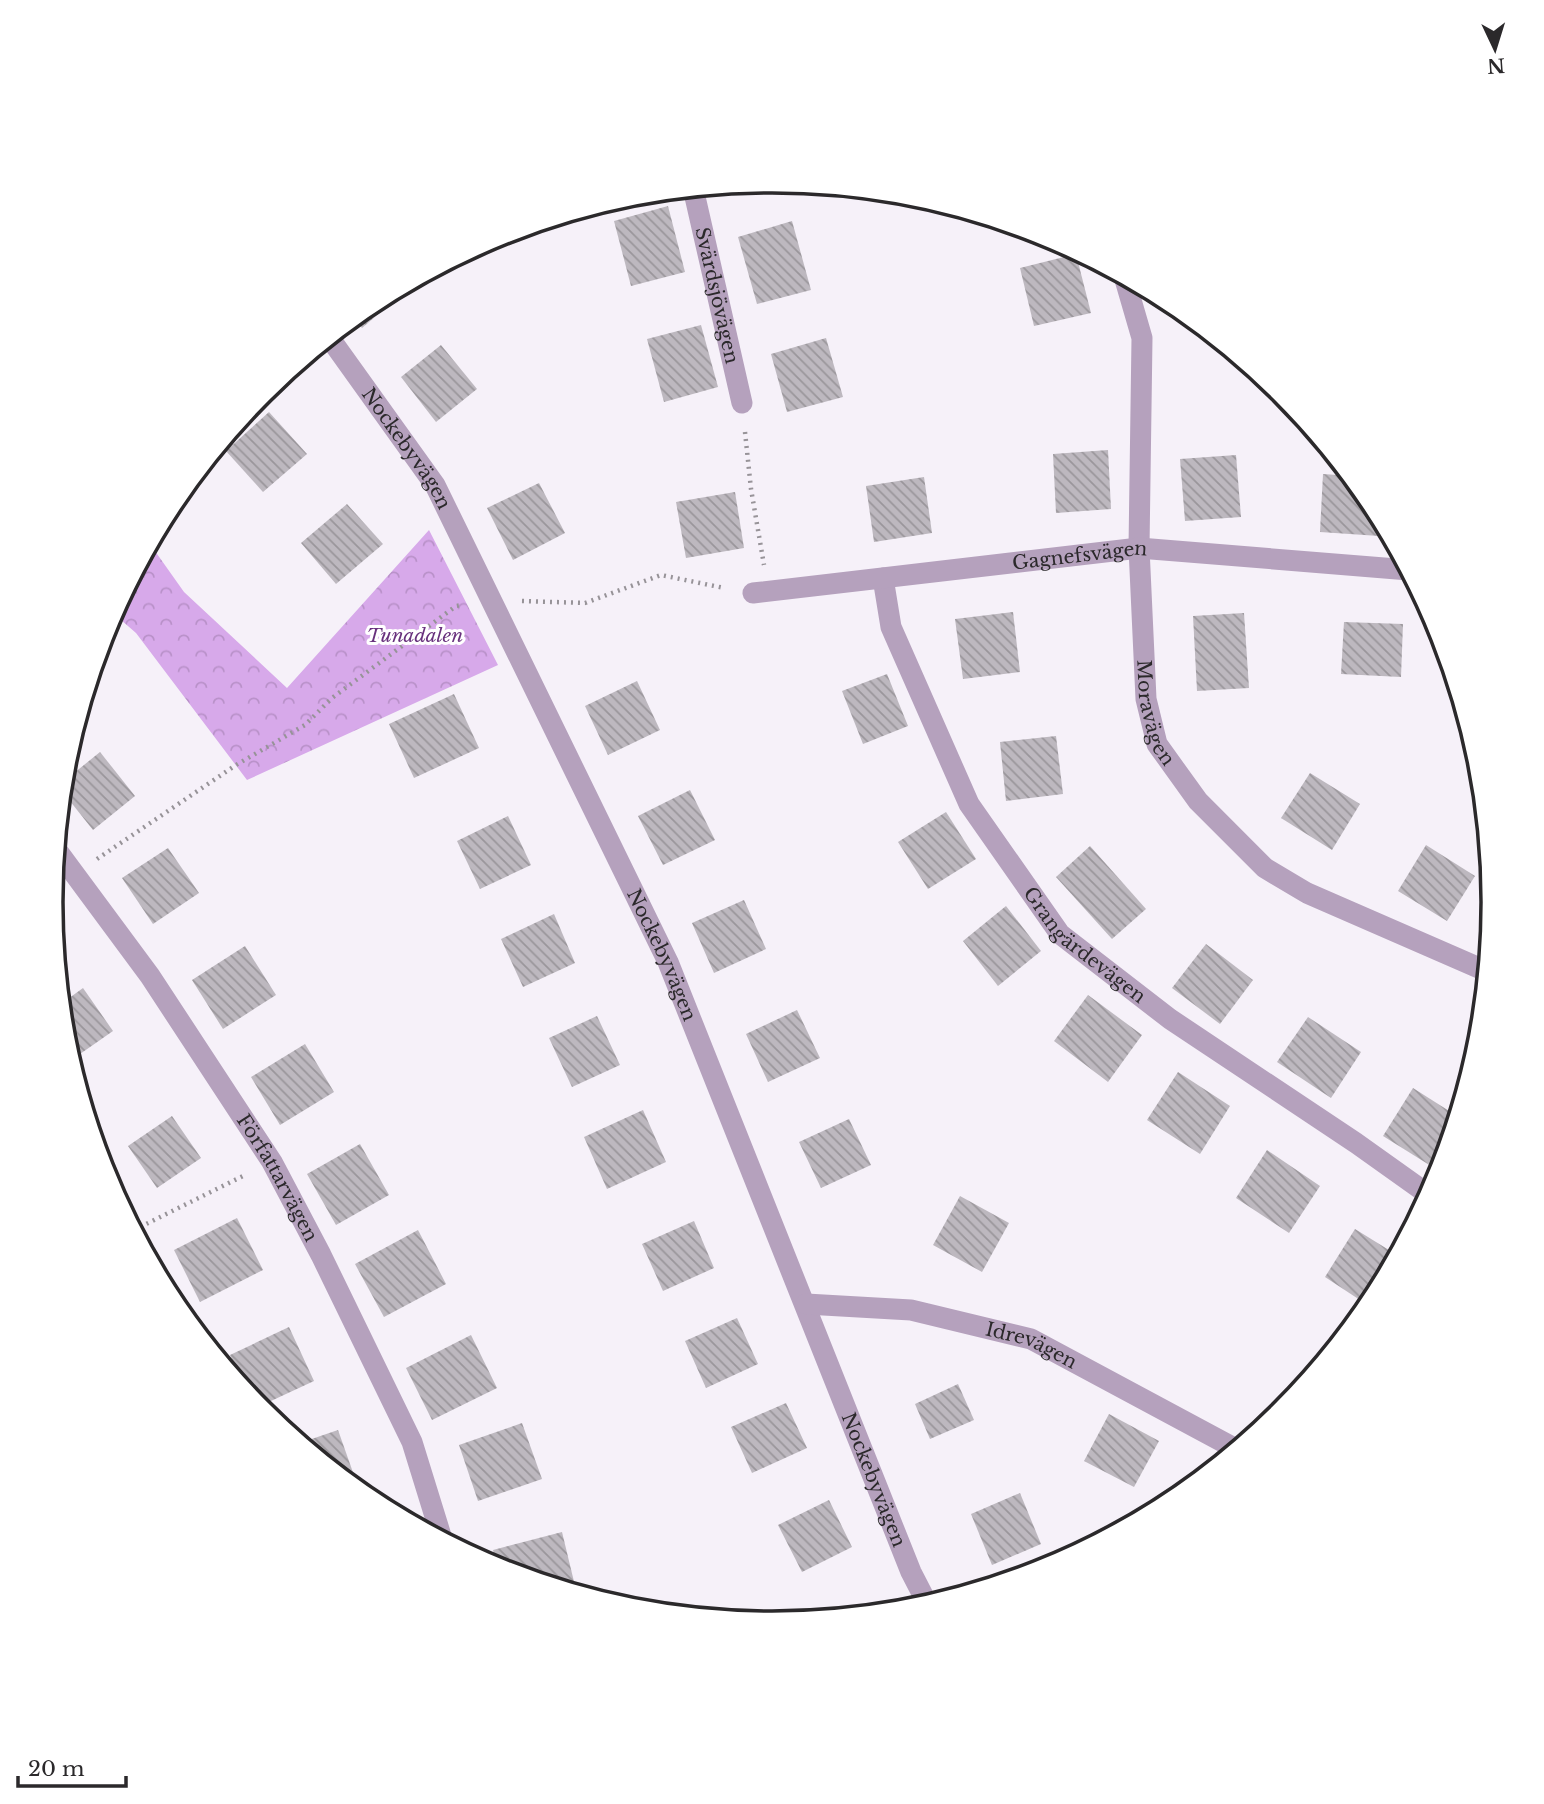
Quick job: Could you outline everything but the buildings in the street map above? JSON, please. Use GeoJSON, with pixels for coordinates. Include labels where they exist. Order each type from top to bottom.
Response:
{"type":"FeatureCollection","features":[{"type":"Feature","properties":{"kind":"street","name":"Svärdsjövägen"},"geometry":{"type":"LineString","coordinates":[[695,198],[742,403]]}},
{"type":"Feature","properties":{"kind":"street","name":"Moravägen"},"geometry":{"type":"LineString","coordinates":[[1128,289],[1142,338],[1139,548],[1146,699],[1157,744],[1198,801],[1265,868],[1307,893],[1477,967]]}},
{"type":"Feature","properties":{"kind":"street","name":"Nockebyvägen"},"geometry":{"type":"LineString","coordinates":[[334,345],[435,485],[668,962],[911,1572],[922,1594]]}},
{"type":"Feature","properties":{"kind":"street","name":"Gagnefsvägen"},"geometry":{"type":"LineString","coordinates":[[753,593],[1139,548],[1398,569]]}},
{"type":"Feature","properties":{"kind":"street","name":"Grangärdevägen"},"geometry":{"type":"LineString","coordinates":[[883,578],[891,627],[969,804],[1060,934],[1170,1019],[1420,1189]]}},
{"type":"Feature","properties":{"kind":"street","name":"Författarvägen"},"geometry":{"type":"LineString","coordinates":[[65,860],[150,976],[272,1162],[321,1255],[412,1442],[438,1528]]}},
{"type":"Feature","properties":{"kind":"street","name":"Idrevägen"},"geometry":{"type":"LineString","coordinates":[[806,1304],[911,1310],[1031,1339],[1228,1444]]}},
{"type":"Feature","properties":{"kind":"path"},"geometry":{"type":"LineString","coordinates":[[742,403],[751,489],[761,545]]}},
{"type":"Feature","properties":{"kind":"path"},"geometry":{"type":"LineString","coordinates":[[76,873],[236,765],[305,725],[332,698],[456,606],[491,600],[585,603],[661,575],[753,593]]}},
{"type":"Feature","properties":{"kind":"path"},"geometry":{"type":"LineString","coordinates":[[142,1226],[272,1162]]}},
{"type":"Feature","properties":{"kind":"green space","name":"Tunadalen"},"geometry":{"type":"Polygon","coordinates":[[[429,530],[498,665],[247,780],[136,633],[122,621],[155,552],[184,592],[287,688],[429,530]]]}}]}
